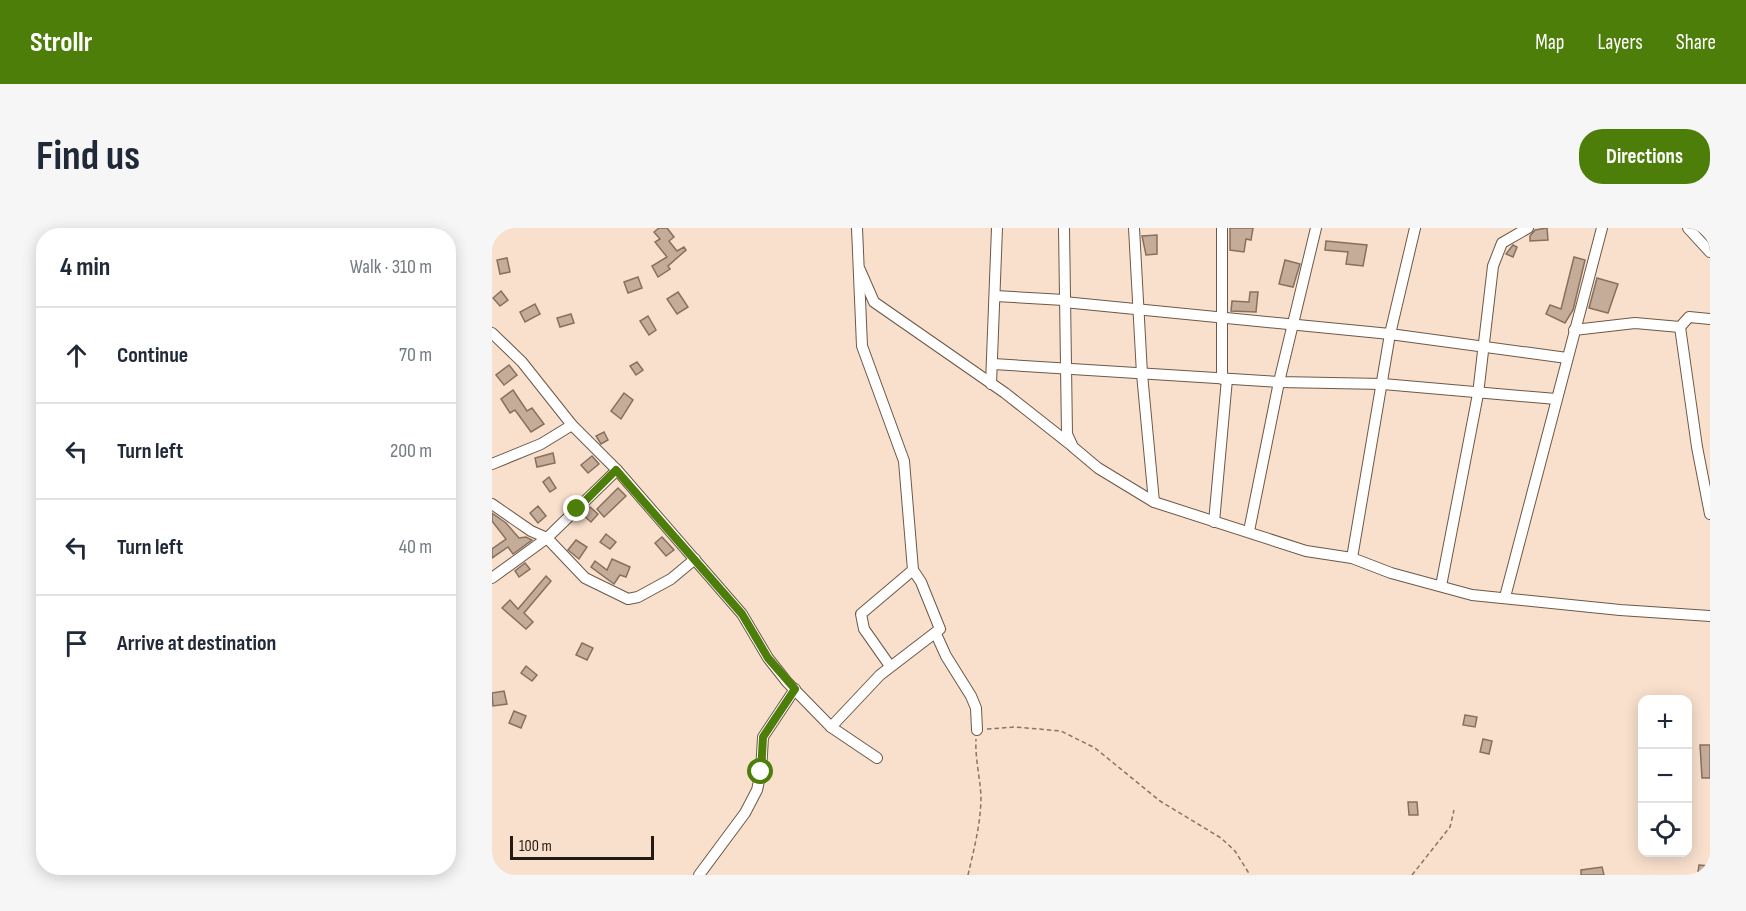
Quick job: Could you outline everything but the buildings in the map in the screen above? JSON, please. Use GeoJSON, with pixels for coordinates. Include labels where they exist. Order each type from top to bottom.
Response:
{"type":"FeatureCollection","features":[{"type":"Feature","properties":{"kind":"street"},"geometry":{"type":"LineString","coordinates":[[831,727],[867,687],[890,666],[922,640],[936,634],[940,629],[921,582],[913,570],[904,460],[862,346],[857,228]]}},
{"type":"Feature","properties":{"kind":"street"},"geometry":{"type":"LineString","coordinates":[[991,384],[997,228]]}},
{"type":"Feature","properties":{"kind":"street"},"geometry":{"type":"LineString","coordinates":[[1064,228],[1065,424],[1073,447]]}},
{"type":"Feature","properties":{"kind":"street"},"geometry":{"type":"LineString","coordinates":[[1134,228],[1142,374],[1154,502]]}},
{"type":"Feature","properties":{"kind":"street"},"geometry":{"type":"LineString","coordinates":[[1214,522],[1225,379],[1222,228]]}},
{"type":"Feature","properties":{"kind":"street"},"geometry":{"type":"LineString","coordinates":[[1249,531],[1279,382],[1316,228]]}},
{"type":"Feature","properties":{"kind":"street"},"geometry":{"type":"LineString","coordinates":[[1352,558],[1390,334],[1415,228]]}},
{"type":"Feature","properties":{"kind":"street"},"geometry":{"type":"LineString","coordinates":[[1441,586],[1479,394],[1482,344],[1493,266],[1498,251],[1510,236],[1528,228]]}},
{"type":"Feature","properties":{"kind":"street"},"geometry":{"type":"LineString","coordinates":[[1505,597],[1602,228]]}},
{"type":"Feature","properties":{"kind":"street"},"geometry":{"type":"LineString","coordinates":[[1688,228],[1710,252]]}},
{"type":"Feature","properties":{"kind":"street"},"geometry":{"type":"LineString","coordinates":[[858,266],[874,302],[991,384],[1098,468],[1154,502],[1306,551],[1352,558],[1391,573],[1472,595],[1620,610],[1710,615]]}},
{"type":"Feature","properties":{"kind":"street"},"geometry":{"type":"LineString","coordinates":[[995,296],[1140,307],[1293,326],[1390,334],[1482,344],[1567,358]]}},
{"type":"Feature","properties":{"kind":"street"},"geometry":{"type":"LineString","coordinates":[[1710,319],[1689,317],[1680,327],[1696,447],[1710,514]]}},
{"type":"Feature","properties":{"kind":"street"},"geometry":{"type":"LineString","coordinates":[[1574,330],[1635,323],[1680,327]]}},
{"type":"Feature","properties":{"kind":"street"},"geometry":{"type":"LineString","coordinates":[[492,333],[522,362],[572,425],[616,470],[742,614],[768,658],[795,689],[831,727],[877,758]]}},
{"type":"Feature","properties":{"kind":"street"},"geometry":{"type":"LineString","coordinates":[[993,364],[1279,382],[1383,384],[1556,399]]}},
{"type":"Feature","properties":{"kind":"street"},"geometry":{"type":"LineString","coordinates":[[492,464],[541,444],[572,425]]}},
{"type":"Feature","properties":{"kind":"street"},"geometry":{"type":"LineString","coordinates":[[492,578],[547,538],[616,470]]}},
{"type":"Feature","properties":{"kind":"street"},"geometry":{"type":"LineString","coordinates":[[492,504],[517,522],[547,538],[585,578],[628,599],[638,597],[671,579],[695,559]]}},
{"type":"Feature","properties":{"kind":"street"},"geometry":{"type":"LineString","coordinates":[[890,666],[864,629],[861,614],[913,570]]}},
{"type":"Feature","properties":{"kind":"street"},"geometry":{"type":"LineString","coordinates":[[936,634],[946,656],[971,696],[976,708],[977,730]]}},
{"type":"Feature","properties":{"kind":"street"},"geometry":{"type":"LineString","coordinates":[[699,875],[745,813],[757,790],[763,737],[795,689]]}},
{"type":"Feature","properties":{"kind":"path"},"geometry":{"type":"LineString","coordinates":[[968,875],[978,828],[981,794],[975,750],[977,730],[1015,726],[1061,731],[1095,748],[1160,801],[1221,838],[1235,851],[1250,875]]}},
{"type":"Feature","properties":{"kind":"path"},"geometry":{"type":"LineString","coordinates":[[1412,875],[1450,827],[1454,810]]}},
{"type":"Feature","properties":{"kind":"route"},"geometry":{"type":"LineString","coordinates":[[577,509],[616,470],[742,614],[755,632],[768,658],[795,689],[763,737],[761,772]]}}]}
